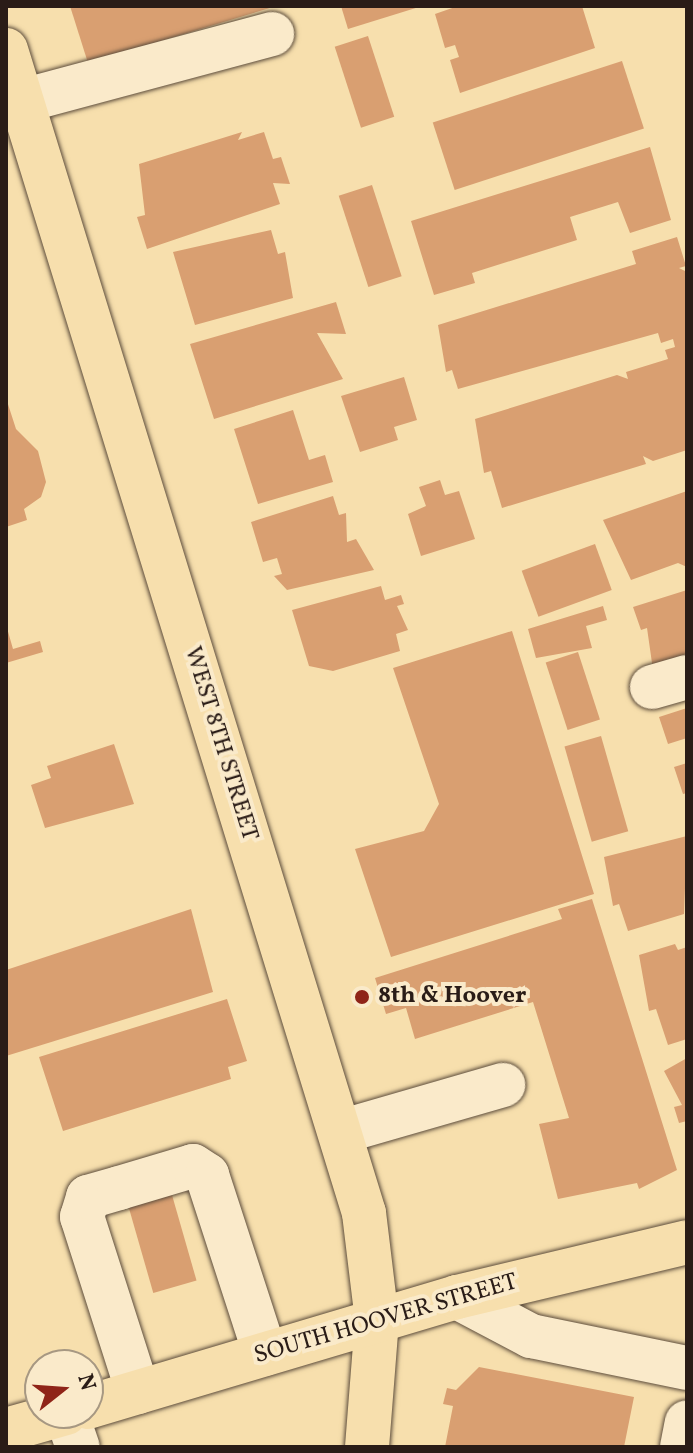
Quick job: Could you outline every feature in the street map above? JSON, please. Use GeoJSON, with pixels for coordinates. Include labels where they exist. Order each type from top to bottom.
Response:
{"type":"FeatureCollection","features":[{"type":"Feature","properties":{"kind":"main road","name":"WEST 8TH STREET"},"geometry":{"type":"LineString","coordinates":[[6,50],[364,1213],[377,1320],[367,1447]]}},
{"type":"Feature","properties":{"kind":"main road","name":"SOUTH HOOVER STREET"},"geometry":{"type":"LineString","coordinates":[[104,1402],[457,1297],[687,1242]]}},
{"type":"Feature","properties":{"kind":"street"},"geometry":{"type":"LineString","coordinates":[[22,101],[272,34]]}},
{"type":"Feature","properties":{"kind":"street"},"geometry":{"type":"LineString","coordinates":[[340,1132],[503,1085]]}},
{"type":"Feature","properties":{"kind":"street"},"geometry":{"type":"LineString","coordinates":[[138,1392],[82,1217],[88,1197],[108,1191],[193,1166],[207,1175],[265,1354]]}},
{"type":"Feature","properties":{"kind":"street"},"geometry":{"type":"LineString","coordinates":[[457,1297],[531,1336],[687,1368]]}},
{"type":"Feature","properties":{"kind":"street"},"geometry":{"type":"LineString","coordinates":[[682,1447],[687,1422]]}},
{"type":"Feature","properties":{"kind":"building"},"geometry":{"type":"Polygon","coordinates":[[[70,6],[273,6],[273,7],[88,63],[70,6]]]}},
{"type":"Feature","properties":{"kind":"building"},"geometry":{"type":"Polygon","coordinates":[[[341,6],[419,6],[419,7],[348,29],[341,6]]]}},
{"type":"Feature","properties":{"kind":"building"},"geometry":{"type":"Polygon","coordinates":[[[458,6],[582,6],[595,48],[460,93],[450,60],[459,57],[455,45],[445,48],[435,14],[458,6]]]}},
{"type":"Feature","properties":{"kind":"building"},"geometry":{"type":"Polygon","coordinates":[[[368,36],[394,117],[361,128],[335,47],[368,36]]]}},
{"type":"Feature","properties":{"kind":"building"},"geometry":{"type":"Polygon","coordinates":[[[622,61],[644,129],[455,190],[433,122],[622,61]]]}},
{"type":"Feature","properties":{"kind":"building"},"geometry":{"type":"Polygon","coordinates":[[[242,132],[238,140],[264,132],[273,159],[281,157],[290,184],[273,183],[280,204],[147,249],[137,217],[145,215],[139,164],[242,132]]]}},
{"type":"Feature","properties":{"kind":"building"},"geometry":{"type":"Polygon","coordinates":[[[650,147],[671,220],[630,233],[618,202],[570,217],[577,240],[472,273],[475,283],[434,295],[411,221],[650,147]]]}},
{"type":"Feature","properties":{"kind":"building"},"geometry":{"type":"Polygon","coordinates":[[[372,185],[402,276],[368,287],[339,196],[372,185]]]}},
{"type":"Feature","properties":{"kind":"building"},"geometry":{"type":"Polygon","coordinates":[[[271,230],[278,254],[285,252],[293,298],[195,325],[173,252],[271,230]]]}},
{"type":"Feature","properties":{"kind":"building"},"geometry":{"type":"Polygon","coordinates":[[[677,237],[686,266],[679,268],[687,272],[687,450],[653,461],[643,456],[646,464],[502,508],[491,471],[484,473],[475,419],[617,375],[628,379],[626,372],[668,359],[665,350],[675,347],[673,339],[661,343],[658,333],[458,389],[452,370],[446,372],[438,325],[636,264],[632,251],[677,237]]]}},
{"type":"Feature","properties":{"kind":"building"},"geometry":{"type":"Polygon","coordinates":[[[336,302],[346,334],[317,333],[343,379],[214,419],[190,344],[336,302]]]}},
{"type":"Feature","properties":{"kind":"building"},"geometry":{"type":"Polygon","coordinates":[[[404,377],[417,420],[394,427],[398,440],[360,452],[341,396],[404,377]]]}},
{"type":"Feature","properties":{"kind":"building"},"geometry":{"type":"Polygon","coordinates":[[[6,398],[16,429],[38,451],[46,482],[41,497],[24,509],[27,520],[6,527],[6,398]]]}},
{"type":"Feature","properties":{"kind":"building"},"geometry":{"type":"Polygon","coordinates":[[[293,410],[309,460],[325,455],[333,482],[258,504],[234,429],[293,410]]]}},
{"type":"Feature","properties":{"kind":"building"},"geometry":{"type":"Polygon","coordinates":[[[440,480],[445,495],[459,491],[475,539],[421,556],[408,514],[426,506],[419,487],[440,480]]]}},
{"type":"Feature","properties":{"kind":"building"},"geometry":{"type":"Polygon","coordinates":[[[687,491],[687,567],[678,563],[631,580],[603,520],[687,491]]]}},
{"type":"Feature","properties":{"kind":"building"},"geometry":{"type":"Polygon","coordinates":[[[333,496],[339,515],[346,513],[347,542],[356,539],[374,570],[287,590],[274,576],[282,574],[277,558],[263,562],[251,522],[333,496]]]}},
{"type":"Feature","properties":{"kind":"building"},"geometry":{"type":"Polygon","coordinates":[[[595,544],[612,590],[538,617],[522,571],[595,544]]]}},
{"type":"Feature","properties":{"kind":"building"},"geometry":{"type":"Polygon","coordinates":[[[381,586],[385,600],[401,595],[404,604],[397,606],[408,630],[396,634],[400,651],[333,671],[309,666],[292,610],[381,586]]]}},
{"type":"Feature","properties":{"kind":"building"},"geometry":{"type":"Polygon","coordinates":[[[687,590],[687,660],[653,670],[647,628],[641,630],[633,607],[687,590]]]}},
{"type":"Feature","properties":{"kind":"building"},"geometry":{"type":"Polygon","coordinates":[[[603,606],[607,620],[586,626],[592,648],[536,658],[528,629],[603,606]]]}},
{"type":"Feature","properties":{"kind":"building"},"geometry":{"type":"Polygon","coordinates":[[[7,628],[13,649],[40,641],[43,652],[6,663],[7,628]]]}},
{"type":"Feature","properties":{"kind":"building"},"geometry":{"type":"Polygon","coordinates":[[[512,631],[594,894],[391,957],[355,849],[424,831],[439,804],[393,668],[512,631]]]}},
{"type":"Feature","properties":{"kind":"building"},"geometry":{"type":"Polygon","coordinates":[[[578,652],[600,720],[568,730],[546,663],[578,652]]]}},
{"type":"Feature","properties":{"kind":"building"},"geometry":{"type":"Polygon","coordinates":[[[687,708],[687,738],[668,744],[659,717],[687,708]]]}},
{"type":"Feature","properties":{"kind":"building"},"geometry":{"type":"Polygon","coordinates":[[[601,736],[628,831],[592,842],[564,746],[601,736]]]}},
{"type":"Feature","properties":{"kind":"building"},"geometry":{"type":"Polygon","coordinates":[[[114,744],[134,804],[45,828],[31,785],[51,778],[47,766],[114,744]]]}},
{"type":"Feature","properties":{"kind":"building"},"geometry":{"type":"Polygon","coordinates":[[[687,763],[687,793],[683,794],[674,767],[687,763]]]}},
{"type":"Feature","properties":{"kind":"building"},"geometry":{"type":"Polygon","coordinates":[[[687,836],[684,914],[628,931],[619,904],[613,906],[604,857],[687,836]]]}},
{"type":"Feature","properties":{"kind":"building"},"geometry":{"type":"Polygon","coordinates":[[[592,899],[677,1170],[639,1189],[637,1183],[558,1199],[539,1124],[569,1118],[533,1002],[415,1039],[406,1008],[386,1014],[375,978],[562,919],[558,909],[592,899]]]}},
{"type":"Feature","properties":{"kind":"building"},"geometry":{"type":"Polygon","coordinates":[[[191,909],[213,992],[6,1056],[6,970],[191,909]]]}},
{"type":"Feature","properties":{"kind":"building"},"geometry":{"type":"Polygon","coordinates":[[[675,944],[678,950],[687,947],[687,1039],[668,1045],[656,1009],[649,1011],[639,955],[675,944]]]}},
{"type":"Feature","properties":{"kind":"building"},"geometry":{"type":"Polygon","coordinates":[[[227,999],[247,1061],[228,1067],[231,1079],[63,1131],[39,1057],[227,999]]]}},
{"type":"Feature","properties":{"kind":"building"},"geometry":{"type":"Polygon","coordinates":[[[687,1058],[687,1121],[679,1123],[674,1107],[682,1105],[664,1071],[687,1058]]]}},
{"type":"Feature","properties":{"kind":"building"},"geometry":{"type":"Polygon","coordinates":[[[172,1195],[197,1281],[153,1293],[129,1207],[172,1195]]]}},
{"type":"Feature","properties":{"kind":"building"},"geometry":{"type":"Polygon","coordinates":[[[479,1367],[634,1397],[624,1447],[445,1447],[453,1406],[443,1404],[447,1388],[456,1390],[479,1367]]]}},
{"type":"Feature","properties":{"kind":"place","name":"8th & Hoover"},"geometry":{"type":"Point","coordinates":[362,997]}}]}
